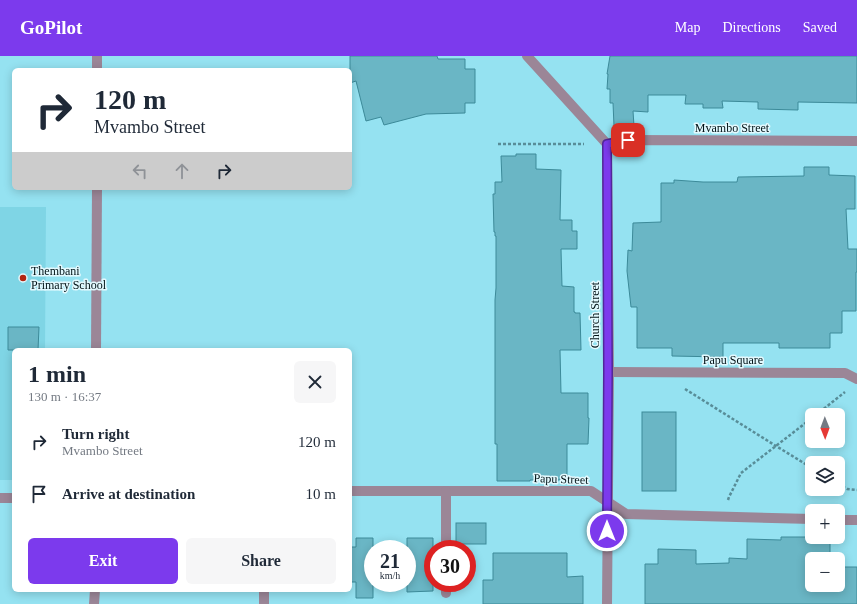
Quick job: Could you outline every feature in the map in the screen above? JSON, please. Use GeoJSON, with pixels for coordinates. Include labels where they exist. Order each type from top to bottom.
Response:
{"type":"FeatureCollection","features":[{"type":"Feature","properties":{"kind":"street"},"geometry":{"type":"LineString","coordinates":[[97,56],[97,68]]}},
{"type":"Feature","properties":{"kind":"street"},"geometry":{"type":"LineString","coordinates":[[528,56],[607,144]]}},
{"type":"Feature","properties":{"kind":"street","name":"Mvambo Street"},"geometry":{"type":"LineString","coordinates":[[607,144],[628,140],[857,141]]}},
{"type":"Feature","properties":{"kind":"street","name":"Church Street"},"geometry":{"type":"LineString","coordinates":[[607,144],[607,604]]}},
{"type":"Feature","properties":{"kind":"street"},"geometry":{"type":"LineString","coordinates":[[96,348],[97,190]]}},
{"type":"Feature","properties":{"kind":"street","name":"Papu Square"},"geometry":{"type":"LineString","coordinates":[[608,372],[845,374],[857,379]]}},
{"type":"Feature","properties":{"kind":"street","name":"Papu Street"},"geometry":{"type":"LineString","coordinates":[[352,491],[591,491],[626,514],[805,519]]}},
{"type":"Feature","properties":{"kind":"street"},"geometry":{"type":"LineString","coordinates":[[446,491],[446,540]]}},
{"type":"Feature","properties":{"kind":"street"},"geometry":{"type":"LineString","coordinates":[[0,498],[12,498]]}},
{"type":"Feature","properties":{"kind":"street"},"geometry":{"type":"LineString","coordinates":[[845,520],[857,520]]}},
{"type":"Feature","properties":{"kind":"street"},"geometry":{"type":"LineString","coordinates":[[94,592],[94,604]]}},
{"type":"Feature","properties":{"kind":"street"},"geometry":{"type":"LineString","coordinates":[[264,592],[264,604]]}},
{"type":"Feature","properties":{"kind":"path"},"geometry":{"type":"LineString","coordinates":[[498,144],[607,144]]}},
{"type":"Feature","properties":{"kind":"path"},"geometry":{"type":"LineString","coordinates":[[679,372],[679,385],[805,464]]}},
{"type":"Feature","properties":{"kind":"path"},"geometry":{"type":"LineString","coordinates":[[825,408],[849,388]]}},
{"type":"Feature","properties":{"kind":"path"},"geometry":{"type":"LineString","coordinates":[[725,517],[729,496],[741,473],[805,423]]}},
{"type":"Feature","properties":{"kind":"path"},"geometry":{"type":"LineString","coordinates":[[845,488],[857,490]]}},
{"type":"Feature","properties":{"kind":"shaded area","name":"Thembani Primary School"},"geometry":{"type":"Polygon","coordinates":[[[0,207],[46,207],[45,348],[12,348],[12,480],[0,480],[0,207]]]}},
{"type":"Feature","properties":{"kind":"building"},"geometry":{"type":"Polygon","coordinates":[[[350,56],[437,56],[438,59],[465,59],[465,69],[475,69],[475,103],[465,103],[465,113],[426,114],[384,125],[381,117],[366,121],[356,81],[352,82],[352,68],[350,68],[350,56]]]}},
{"type":"Feature","properties":{"kind":"building"},"geometry":{"type":"Polygon","coordinates":[[[610,56],[857,56],[857,103],[798,102],[798,110],[758,109],[758,102],[722,101],[723,108],[703,108],[703,104],[685,104],[686,95],[648,95],[648,112],[633,111],[634,126],[614,126],[613,103],[610,103],[610,89],[607,89],[607,74],[610,56]]]}},
{"type":"Feature","properties":{"kind":"building"},"geometry":{"type":"Polygon","coordinates":[[[516,154],[536,154],[536,169],[561,170],[560,220],[572,220],[572,231],[577,231],[577,249],[561,249],[562,286],[574,287],[574,312],[580,313],[581,350],[560,350],[561,393],[588,393],[588,444],[567,444],[567,480],[497,481],[497,444],[495,444],[496,236],[494,232],[493,194],[495,194],[495,182],[502,182],[501,156],[516,156],[516,154]]]}},
{"type":"Feature","properties":{"kind":"building"},"geometry":{"type":"Polygon","coordinates":[[[804,167],[829,167],[829,175],[855,176],[855,209],[846,209],[848,249],[857,249],[856,311],[842,311],[842,333],[830,333],[830,348],[779,348],[779,343],[723,343],[723,357],[672,356],[672,348],[637,348],[637,307],[631,307],[627,271],[628,250],[632,251],[633,223],[661,222],[661,183],[674,183],[674,180],[737,182],[738,177],[804,176],[804,167]]]}},
{"type":"Feature","properties":{"kind":"building"},"geometry":{"type":"Polygon","coordinates":[[[8,327],[39,327],[38,348],[12,348],[12,350],[8,350],[8,327]]]}},
{"type":"Feature","properties":{"kind":"building"},"geometry":{"type":"Polygon","coordinates":[[[642,412],[676,412],[676,491],[642,491],[642,412]]]}},
{"type":"Feature","properties":{"kind":"building"},"geometry":{"type":"Polygon","coordinates":[[[456,523],[486,523],[486,544],[476,544],[476,540],[456,540],[456,523]]]}},
{"type":"Feature","properties":{"kind":"building"},"geometry":{"type":"Polygon","coordinates":[[[781,537],[805,537],[805,544],[830,544],[830,552],[805,552],[805,592],[845,592],[845,567],[857,567],[857,604],[645,604],[645,564],[658,564],[658,549],[696,550],[696,564],[729,563],[729,558],[747,559],[747,539],[781,540],[781,537]]]}},
{"type":"Feature","properties":{"kind":"building"},"geometry":{"type":"Polygon","coordinates":[[[356,538],[373,538],[373,540],[364,540],[364,592],[373,592],[373,598],[356,598],[356,582],[352,582],[352,547],[356,547],[356,538]]]}},
{"type":"Feature","properties":{"kind":"building"},"geometry":{"type":"Polygon","coordinates":[[[407,538],[433,538],[433,540],[424,540],[424,591],[416,592],[416,540],[407,540],[407,538]]]}},
{"type":"Feature","properties":{"kind":"building"},"geometry":{"type":"Polygon","coordinates":[[[493,553],[567,553],[567,577],[583,576],[583,604],[483,604],[483,580],[493,580],[493,553]]]}},
{"type":"Feature","properties":{"kind":"place","name":"Thembani Primary School"},"geometry":{"type":"Point","coordinates":[23,278]}},
{"type":"Feature","properties":{"kind":"route"},"geometry":{"type":"LineString","coordinates":[[607,531],[607,144],[628,140]]}}]}
